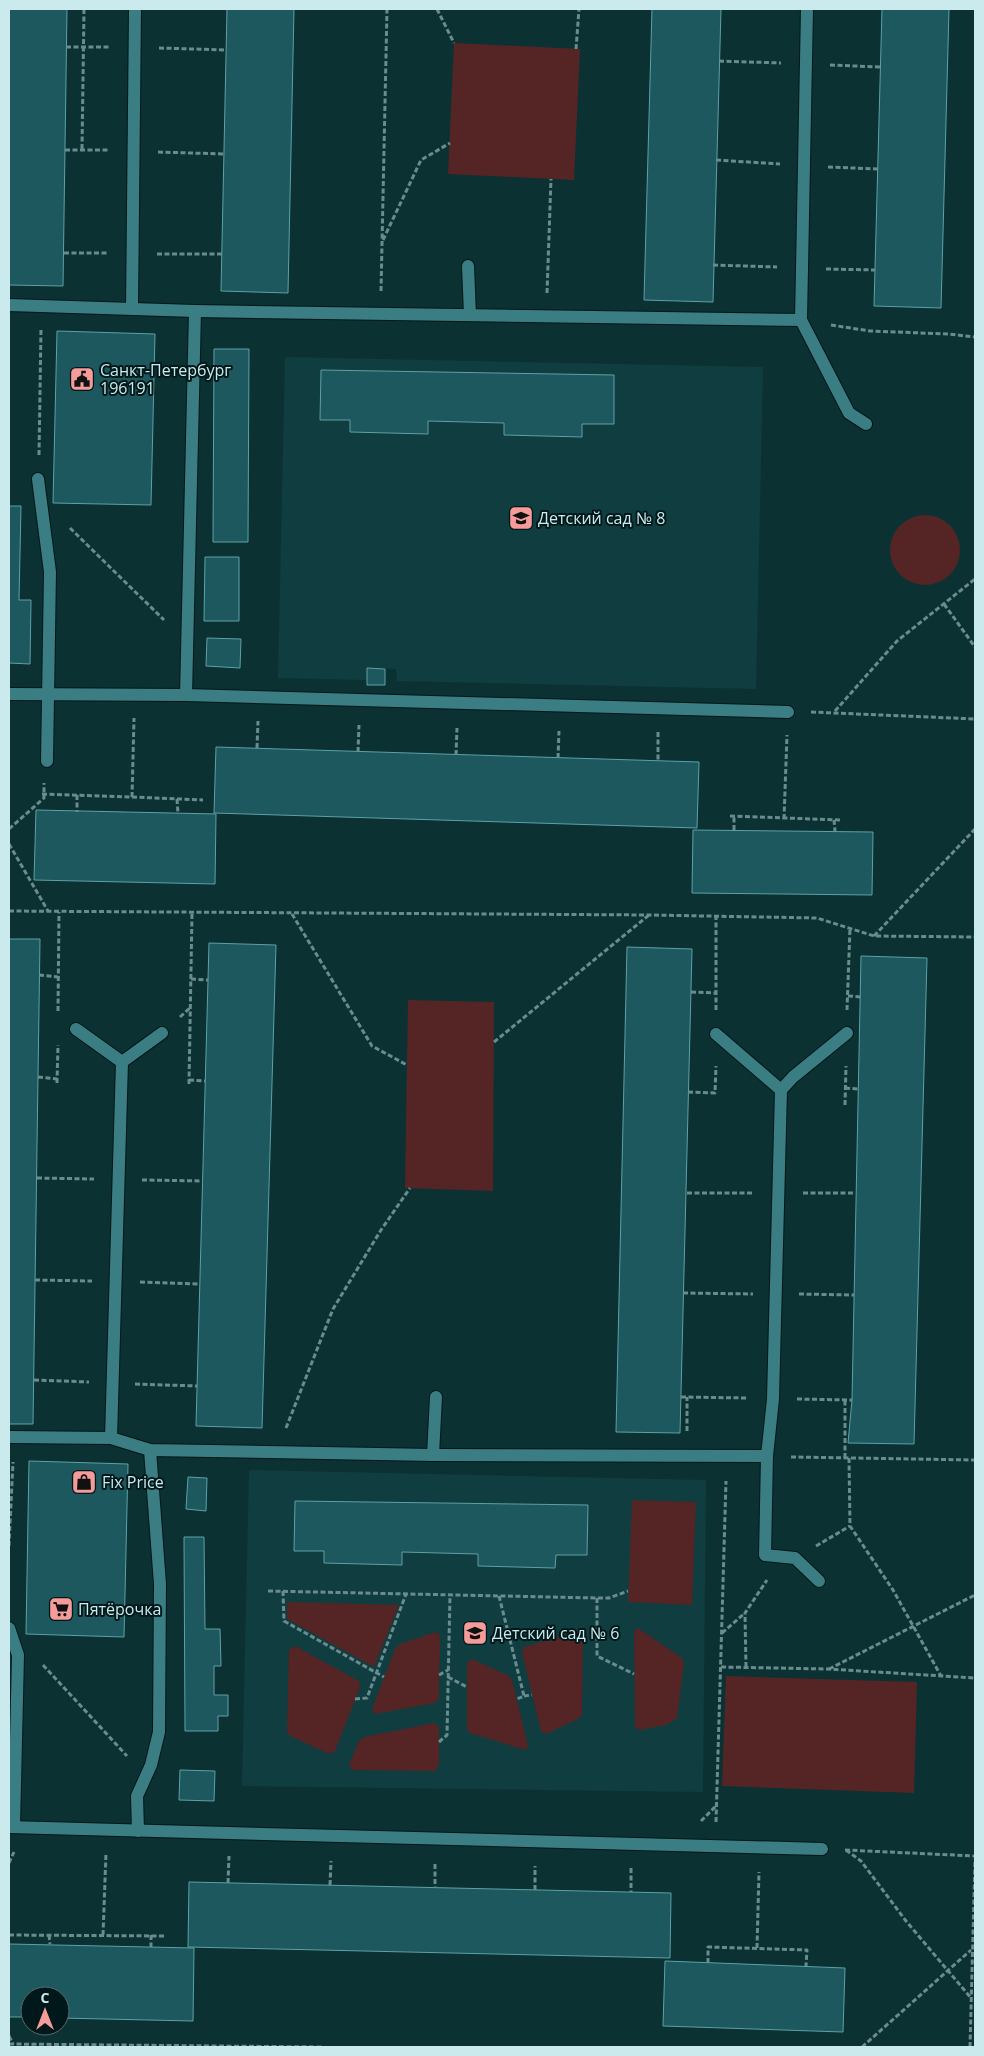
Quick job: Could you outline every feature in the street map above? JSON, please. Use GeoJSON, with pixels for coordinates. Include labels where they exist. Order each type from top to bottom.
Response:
{"type":"FeatureCollection","features":[{"type":"Feature","properties":{"kind":"lane"},"geometry":{"type":"LineString","coordinates":[[132,308],[135,9]]}},
{"type":"Feature","properties":{"kind":"lane"},"geometry":{"type":"LineString","coordinates":[[807,9],[801,320],[849,413],[866,424]]}},
{"type":"Feature","properties":{"kind":"lane"},"geometry":{"type":"LineString","coordinates":[[468,266],[470,315]]}},
{"type":"Feature","properties":{"kind":"lane"},"geometry":{"type":"LineString","coordinates":[[9,305],[801,320]]}},
{"type":"Feature","properties":{"kind":"lane"},"geometry":{"type":"LineString","coordinates":[[186,696],[194,310]]}},
{"type":"Feature","properties":{"kind":"lane"},"geometry":{"type":"LineString","coordinates":[[38,479],[50,572],[49,694],[46,761]]}},
{"type":"Feature","properties":{"kind":"lane"},"geometry":{"type":"LineString","coordinates":[[9,694],[186,696],[788,712]]}},
{"type":"Feature","properties":{"kind":"lane"},"geometry":{"type":"LineString","coordinates":[[76,1029],[122,1062]]}},
{"type":"Feature","properties":{"kind":"lane"},"geometry":{"type":"LineString","coordinates":[[122,1062],[162,1033]]}},
{"type":"Feature","properties":{"kind":"lane"},"geometry":{"type":"LineString","coordinates":[[819,1581],[789,1557],[765,1555],[767,1456],[773,1398],[781,1090],[793,1077],[847,1033]]}},
{"type":"Feature","properties":{"kind":"lane"},"geometry":{"type":"LineString","coordinates":[[716,1034],[781,1090]]}},
{"type":"Feature","properties":{"kind":"lane"},"geometry":{"type":"LineString","coordinates":[[111,1438],[122,1062]]}},
{"type":"Feature","properties":{"kind":"lane"},"geometry":{"type":"LineString","coordinates":[[432,1456],[436,1397]]}},
{"type":"Feature","properties":{"kind":"lane"},"geometry":{"type":"LineString","coordinates":[[11,1437],[111,1438],[150,1450],[278,1451],[432,1456],[767,1456]]}},
{"type":"Feature","properties":{"kind":"lane"},"geometry":{"type":"LineString","coordinates":[[138,1830],[137,1796],[151,1766],[159,1732],[160,1584],[150,1450]]}},
{"type":"Feature","properties":{"kind":"lane"},"geometry":{"type":"LineString","coordinates":[[9,1628],[18,1655],[11,1827],[822,1849]]}},
{"type":"Feature","properties":{"kind":"path"},"geometry":{"type":"LineString","coordinates":[[82,149],[84,9]]}},
{"type":"Feature","properties":{"kind":"path"},"geometry":{"type":"LineString","coordinates":[[380,313],[388,9]]}},
{"type":"Feature","properties":{"kind":"path"},"geometry":{"type":"LineString","coordinates":[[437,9],[454,44]]}},
{"type":"Feature","properties":{"kind":"path"},"geometry":{"type":"LineString","coordinates":[[576,49],[579,9]]}},
{"type":"Feature","properties":{"kind":"path"},"geometry":{"type":"LineString","coordinates":[[382,242],[421,160],[450,143]]}},
{"type":"Feature","properties":{"kind":"path"},"geometry":{"type":"LineString","coordinates":[[547,315],[551,179]]}},
{"type":"Feature","properties":{"kind":"path"},"geometry":{"type":"LineString","coordinates":[[38,479],[41,306]]}},
{"type":"Feature","properties":{"kind":"path"},"geometry":{"type":"LineString","coordinates":[[801,320],[870,332],[948,334],[975,338]]}},
{"type":"Feature","properties":{"kind":"path"},"geometry":{"type":"LineString","coordinates":[[39,498],[188,643]]}},
{"type":"Feature","properties":{"kind":"path"},"geometry":{"type":"LineString","coordinates":[[835,712],[897,642],[975,579]]}},
{"type":"Feature","properties":{"kind":"path"},"geometry":{"type":"LineString","coordinates":[[944,604],[975,647]]}},
{"type":"Feature","properties":{"kind":"path"},"geometry":{"type":"LineString","coordinates":[[132,797],[134,695]]}},
{"type":"Feature","properties":{"kind":"path"},"geometry":{"type":"LineString","coordinates":[[784,818],[788,712],[835,712],[975,719]]}},
{"type":"Feature","properties":{"kind":"path"},"geometry":{"type":"LineString","coordinates":[[9,829],[44,798],[42,794],[46,761]]}},
{"type":"Feature","properties":{"kind":"path"},"geometry":{"type":"LineString","coordinates":[[42,794],[203,800]]}},
{"type":"Feature","properties":{"kind":"path"},"geometry":{"type":"LineString","coordinates":[[77,795],[78,812]]}},
{"type":"Feature","properties":{"kind":"path"},"geometry":{"type":"LineString","coordinates":[[177,799],[178,814]]}},
{"type":"Feature","properties":{"kind":"path"},"geometry":{"type":"LineString","coordinates":[[734,830],[732,816],[841,820]]}},
{"type":"Feature","properties":{"kind":"path"},"geometry":{"type":"LineString","coordinates":[[834,820],[835,831]]}},
{"type":"Feature","properties":{"kind":"path"},"geometry":{"type":"LineString","coordinates":[[874,936],[975,830]]}},
{"type":"Feature","properties":{"kind":"path"},"geometry":{"type":"LineString","coordinates":[[9,844],[48,912]]}},
{"type":"Feature","properties":{"kind":"path"},"geometry":{"type":"LineString","coordinates":[[9,911],[650,915],[817,918],[874,936],[975,937]]}},
{"type":"Feature","properties":{"kind":"path"},"geometry":{"type":"LineString","coordinates":[[58,1016],[59,912]]}},
{"type":"Feature","properties":{"kind":"path"},"geometry":{"type":"LineString","coordinates":[[192,913],[189,1082],[205,1081]]}},
{"type":"Feature","properties":{"kind":"path"},"geometry":{"type":"LineString","coordinates":[[292,913],[372,1046],[407,1065]]}},
{"type":"Feature","properties":{"kind":"path"},"geometry":{"type":"LineString","coordinates":[[494,1042],[650,915]]}},
{"type":"Feature","properties":{"kind":"path"},"geometry":{"type":"LineString","coordinates":[[40,975],[58,977]]}},
{"type":"Feature","properties":{"kind":"path"},"geometry":{"type":"LineString","coordinates":[[191,979],[208,980]]}},
{"type":"Feature","properties":{"kind":"path"},"geometry":{"type":"LineString","coordinates":[[691,992],[716,993]]}},
{"type":"Feature","properties":{"kind":"path"},"geometry":{"type":"LineString","coordinates":[[848,996],[862,997]]}},
{"type":"Feature","properties":{"kind":"path"},"geometry":{"type":"LineString","coordinates":[[38,1078],[57,1081],[58,1043]]}},
{"type":"Feature","properties":{"kind":"path"},"geometry":{"type":"LineString","coordinates":[[845,1088],[858,1088]]}},
{"type":"Feature","properties":{"kind":"path"},"geometry":{"type":"LineString","coordinates":[[278,1451],[333,1309],[381,1230],[410,1188]]}},
{"type":"Feature","properties":{"kind":"path"},"geometry":{"type":"LineString","coordinates":[[687,1397],[687,1456]]}},
{"type":"Feature","properties":{"kind":"path"},"geometry":{"type":"LineString","coordinates":[[844,1458],[845,1400]]}},
{"type":"Feature","properties":{"kind":"path"},"geometry":{"type":"LineString","coordinates":[[9,1546],[12,1484],[11,1437]]}},
{"type":"Feature","properties":{"kind":"path"},"geometry":{"type":"LineString","coordinates":[[716,1846],[727,1456]]}},
{"type":"Feature","properties":{"kind":"path"},"geometry":{"type":"LineString","coordinates":[[767,1456],[975,1460]]}},
{"type":"Feature","properties":{"kind":"path"},"geometry":{"type":"LineString","coordinates":[[849,1458],[850,1526],[893,1590],[942,1676]]}},
{"type":"Feature","properties":{"kind":"path"},"geometry":{"type":"LineString","coordinates":[[9,1489],[12,1484]]}},
{"type":"Feature","properties":{"kind":"path"},"geometry":{"type":"LineString","coordinates":[[722,1634],[745,1613],[789,1557],[850,1526]]}},
{"type":"Feature","properties":{"kind":"path"},"geometry":{"type":"LineString","coordinates":[[268,1591],[597,1598],[609,1598],[628,1591]]}},
{"type":"Feature","properties":{"kind":"path"},"geometry":{"type":"LineString","coordinates":[[283,1591],[284,1621],[384,1677]]}},
{"type":"Feature","properties":{"kind":"path"},"geometry":{"type":"LineString","coordinates":[[355,1699],[367,1698],[406,1594]]}},
{"type":"Feature","properties":{"kind":"path"},"geometry":{"type":"LineString","coordinates":[[439,1742],[447,1735],[450,1595]]}},
{"type":"Feature","properties":{"kind":"path"},"geometry":{"type":"LineString","coordinates":[[828,1669],[975,1595]]}},
{"type":"Feature","properties":{"kind":"path"},"geometry":{"type":"LineString","coordinates":[[499,1596],[524,1696]]}},
{"type":"Feature","properties":{"kind":"path"},"geometry":{"type":"LineString","coordinates":[[597,1598],[597,1656],[634,1674]]}},
{"type":"Feature","properties":{"kind":"path"},"geometry":{"type":"LineString","coordinates":[[745,1613],[746,1667]]}},
{"type":"Feature","properties":{"kind":"path"},"geometry":{"type":"LineString","coordinates":[[18,1655],[35,1656],[146,1777]]}},
{"type":"Feature","properties":{"kind":"path"},"geometry":{"type":"LineString","coordinates":[[721,1667],[828,1669],[975,1678]]}},
{"type":"Feature","properties":{"kind":"path"},"geometry":{"type":"LineString","coordinates":[[439,1675],[448,1670]]}},
{"type":"Feature","properties":{"kind":"path"},"geometry":{"type":"LineString","coordinates":[[448,1677],[467,1686]]}},
{"type":"Feature","properties":{"kind":"path"},"geometry":{"type":"LineString","coordinates":[[517,1699],[532,1695]]}},
{"type":"Feature","properties":{"kind":"path"},"geometry":{"type":"LineString","coordinates":[[104,1935],[106,1830]]}},
{"type":"Feature","properties":{"kind":"path"},"geometry":{"type":"LineString","coordinates":[[757,1948],[760,1847]]}},
{"type":"Feature","properties":{"kind":"path"},"geometry":{"type":"LineString","coordinates":[[822,1849],[975,1858],[970,2047]]}},
{"type":"Feature","properties":{"kind":"path"},"geometry":{"type":"LineString","coordinates":[[845,1850],[861,1861],[947,1972],[971,1998]]}},
{"type":"Feature","properties":{"kind":"path"},"geometry":{"type":"LineString","coordinates":[[9,1935],[166,1936]]}},
{"type":"Feature","properties":{"kind":"path"},"geometry":{"type":"LineString","coordinates":[[49,1935],[50,1944]]}},
{"type":"Feature","properties":{"kind":"path"},"geometry":{"type":"LineString","coordinates":[[151,1935],[151,1947]]}},
{"type":"Feature","properties":{"kind":"path"},"geometry":{"type":"LineString","coordinates":[[708,1963],[708,1947],[757,1948],[807,1950],[806,1966]]}},
{"type":"Feature","properties":{"kind":"path"},"geometry":{"type":"LineString","coordinates":[[862,2047],[972,1949]]}},
{"type":"Feature","properties":{"kind":"path"},"geometry":{"type":"LineString","coordinates":[[9,2036],[16,2044],[22,2047]]}},
{"type":"Feature","properties":{"kind":"path"},"geometry":{"type":"LineString","coordinates":[[9,2044],[323,2047]]}},
{"type":"Feature","properties":{"kind":"shaded area"},"geometry":{"type":"Polygon","coordinates":[[[454,43],[580,49],[574,180],[448,174],[454,43]]]}},
{"type":"Feature","properties":{"kind":"shaded area","name":"Детский сад № 8"},"geometry":{"type":"Polygon","coordinates":[[[285,357],[763,367],[756,689],[397,681],[396,669],[368,668],[367,680],[278,678],[285,357]]]}},
{"type":"Feature","properties":{"kind":"shaded area"},"geometry":{"type":"Polygon","coordinates":[[[932,515],[945,521],[954,530],[958,536],[960,550],[958,564],[950,575],[939,583],[918,585],[911,583],[900,575],[892,564],[890,543],[892,536],[900,525],[911,517],[932,515]]]}},
{"type":"Feature","properties":{"kind":"shaded area"},"geometry":{"type":"Polygon","coordinates":[[[408,1000],[494,1002],[493,1191],[405,1188],[408,1000]]]}},
{"type":"Feature","properties":{"kind":"shaded area","name":"Детский сад № 6"},"geometry":{"type":"Polygon","coordinates":[[[249,1470],[706,1480],[703,1792],[242,1786],[249,1470]]]}},
{"type":"Feature","properties":{"kind":"shaded area"},"geometry":{"type":"Polygon","coordinates":[[[632,1500],[696,1502],[692,1605],[628,1602],[632,1500]]]}},
{"type":"Feature","properties":{"kind":"shaded area"},"geometry":{"type":"Polygon","coordinates":[[[287,1602],[399,1605],[374,1667],[287,1619],[287,1602]]]}},
{"type":"Feature","properties":{"kind":"shaded area"},"geometry":{"type":"Polygon","coordinates":[[[638,1628],[682,1658],[684,1663],[677,1718],[666,1725],[639,1730],[635,1727],[634,1631],[638,1628]]]}},
{"type":"Feature","properties":{"kind":"shaded area"},"geometry":{"type":"Polygon","coordinates":[[[578,1631],[583,1635],[582,1715],[578,1719],[546,1734],[541,1731],[522,1652],[524,1647],[578,1631]]]}},
{"type":"Feature","properties":{"kind":"shaded area"},"geometry":{"type":"Polygon","coordinates":[[[435,1632],[440,1635],[439,1698],[435,1703],[375,1714],[372,1709],[395,1649],[400,1644],[435,1632]]]}},
{"type":"Feature","properties":{"kind":"shaded area"},"geometry":{"type":"Polygon","coordinates":[[[295,1646],[359,1681],[360,1687],[335,1751],[329,1754],[290,1736],[287,1731],[289,1649],[295,1646]]]}},
{"type":"Feature","properties":{"kind":"shaded area"},"geometry":{"type":"Polygon","coordinates":[[[472,1659],[509,1676],[512,1680],[528,1746],[525,1750],[470,1733],[467,1729],[467,1663],[472,1659]]]}},
{"type":"Feature","properties":{"kind":"shaded area"},"geometry":{"type":"Polygon","coordinates":[[[726,1676],[917,1682],[914,1793],[722,1786],[726,1676]]]}},
{"type":"Feature","properties":{"kind":"shaded area"},"geometry":{"type":"Polygon","coordinates":[[[434,1723],[439,1727],[439,1765],[435,1771],[353,1770],[349,1765],[359,1741],[364,1737],[434,1723]]]}},
{"type":"Feature","properties":{"kind":"building"},"geometry":{"type":"Polygon","coordinates":[[[9,9],[67,9],[63,286],[9,285],[9,9]]]}},
{"type":"Feature","properties":{"kind":"building"},"geometry":{"type":"Polygon","coordinates":[[[227,9],[294,9],[288,293],[221,291],[227,9]]]}},
{"type":"Feature","properties":{"kind":"building"},"geometry":{"type":"Polygon","coordinates":[[[652,9],[721,9],[713,302],[644,300],[652,9]]]}},
{"type":"Feature","properties":{"kind":"building"},"geometry":{"type":"Polygon","coordinates":[[[882,9],[949,9],[941,308],[874,306],[882,9]]]}},
{"type":"Feature","properties":{"kind":"building"},"geometry":{"type":"Polygon","coordinates":[[[57,331],[155,334],[151,505],[53,503],[57,331]]]}},
{"type":"Feature","properties":{"kind":"building"},"geometry":{"type":"Polygon","coordinates":[[[214,349],[249,349],[248,542],[213,542],[214,349]]]}},
{"type":"Feature","properties":{"kind":"building"},"geometry":{"type":"Polygon","coordinates":[[[321,370],[614,375],[614,424],[582,424],[582,437],[504,435],[504,423],[428,421],[428,434],[350,432],[350,420],[320,420],[321,370]]]}},
{"type":"Feature","properties":{"kind":"building"},"geometry":{"type":"Polygon","coordinates":[[[9,506],[21,506],[19,600],[31,600],[30,664],[9,663],[9,506]]]}},
{"type":"Feature","properties":{"kind":"building"},"geometry":{"type":"Polygon","coordinates":[[[205,557],[239,557],[239,621],[204,621],[205,557]]]}},
{"type":"Feature","properties":{"kind":"building"},"geometry":{"type":"Polygon","coordinates":[[[207,638],[241,639],[240,668],[206,666],[207,638]]]}},
{"type":"Feature","properties":{"kind":"building"},"geometry":{"type":"Polygon","coordinates":[[[367,668],[385,669],[385,685],[367,685],[367,668]]]}},
{"type":"Feature","properties":{"kind":"building"},"geometry":{"type":"Polygon","coordinates":[[[216,747],[699,762],[697,828],[214,813],[216,747]]]}},
{"type":"Feature","properties":{"kind":"building"},"geometry":{"type":"Polygon","coordinates":[[[36,810],[216,814],[215,884],[34,880],[36,810]]]}},
{"type":"Feature","properties":{"kind":"building"},"geometry":{"type":"Polygon","coordinates":[[[693,830],[873,832],[872,895],[692,893],[693,830]]]}},
{"type":"Feature","properties":{"kind":"building"},"geometry":{"type":"Polygon","coordinates":[[[9,939],[40,939],[33,1424],[9,1424],[9,939]]]}},
{"type":"Feature","properties":{"kind":"building"},"geometry":{"type":"Polygon","coordinates":[[[209,943],[276,945],[262,1428],[196,1426],[209,943]]]}},
{"type":"Feature","properties":{"kind":"building"},"geometry":{"type":"Polygon","coordinates":[[[627,947],[692,949],[680,1433],[616,1432],[627,947]]]}},
{"type":"Feature","properties":{"kind":"building"},"geometry":{"type":"Polygon","coordinates":[[[861,956],[927,958],[914,1444],[848,1443],[852,1400],[861,956]]]}},
{"type":"Feature","properties":{"kind":"building"},"geometry":{"type":"Polygon","coordinates":[[[29,1461],[128,1464],[124,1637],[26,1634],[29,1461]]]}},
{"type":"Feature","properties":{"kind":"building"},"geometry":{"type":"Polygon","coordinates":[[[188,1477],[207,1478],[206,1511],[186,1509],[188,1477]]]}},
{"type":"Feature","properties":{"kind":"building"},"geometry":{"type":"Polygon","coordinates":[[[295,1501],[588,1505],[587,1555],[556,1555],[555,1568],[478,1566],[478,1554],[402,1552],[402,1565],[324,1563],[324,1551],[294,1551],[295,1501]]]}},
{"type":"Feature","properties":{"kind":"building"},"geometry":{"type":"Polygon","coordinates":[[[184,1537],[204,1537],[205,1629],[220,1629],[221,1666],[214,1666],[214,1695],[228,1695],[228,1716],[218,1716],[218,1731],[185,1731],[184,1537]]]}},
{"type":"Feature","properties":{"kind":"building"},"geometry":{"type":"Polygon","coordinates":[[[180,1770],[215,1771],[214,1801],[179,1800],[180,1770]]]}},
{"type":"Feature","properties":{"kind":"building"},"geometry":{"type":"Polygon","coordinates":[[[189,1882],[671,1893],[670,1958],[188,1947],[189,1882]]]}},
{"type":"Feature","properties":{"kind":"building"},"geometry":{"type":"Polygon","coordinates":[[[9,1944],[194,1948],[193,2021],[70,2018],[70,1986],[20,1986],[20,2017],[9,2017],[9,1944]]]}},
{"type":"Feature","properties":{"kind":"building"},"geometry":{"type":"Polygon","coordinates":[[[665,1961],[845,1968],[843,2032],[663,2026],[665,1961]]]}},
{"type":"Feature","properties":{"kind":"place","name":"Санкт-Петербург 196191"},"geometry":{"type":"Point","coordinates":[82,379]}},
{"type":"Feature","properties":{"kind":"place","name":"Детский сад № 8"},"geometry":{"type":"Point","coordinates":[521,518]}},
{"type":"Feature","properties":{"kind":"place","name":"Fix Price"},"geometry":{"type":"Point","coordinates":[84,1482]}},
{"type":"Feature","properties":{"kind":"place","name":"Пятёрочка"},"geometry":{"type":"Point","coordinates":[61,1609]}},
{"type":"Feature","properties":{"kind":"place","name":"Детский сад № 6"},"geometry":{"type":"Point","coordinates":[475,1633]}}]}
